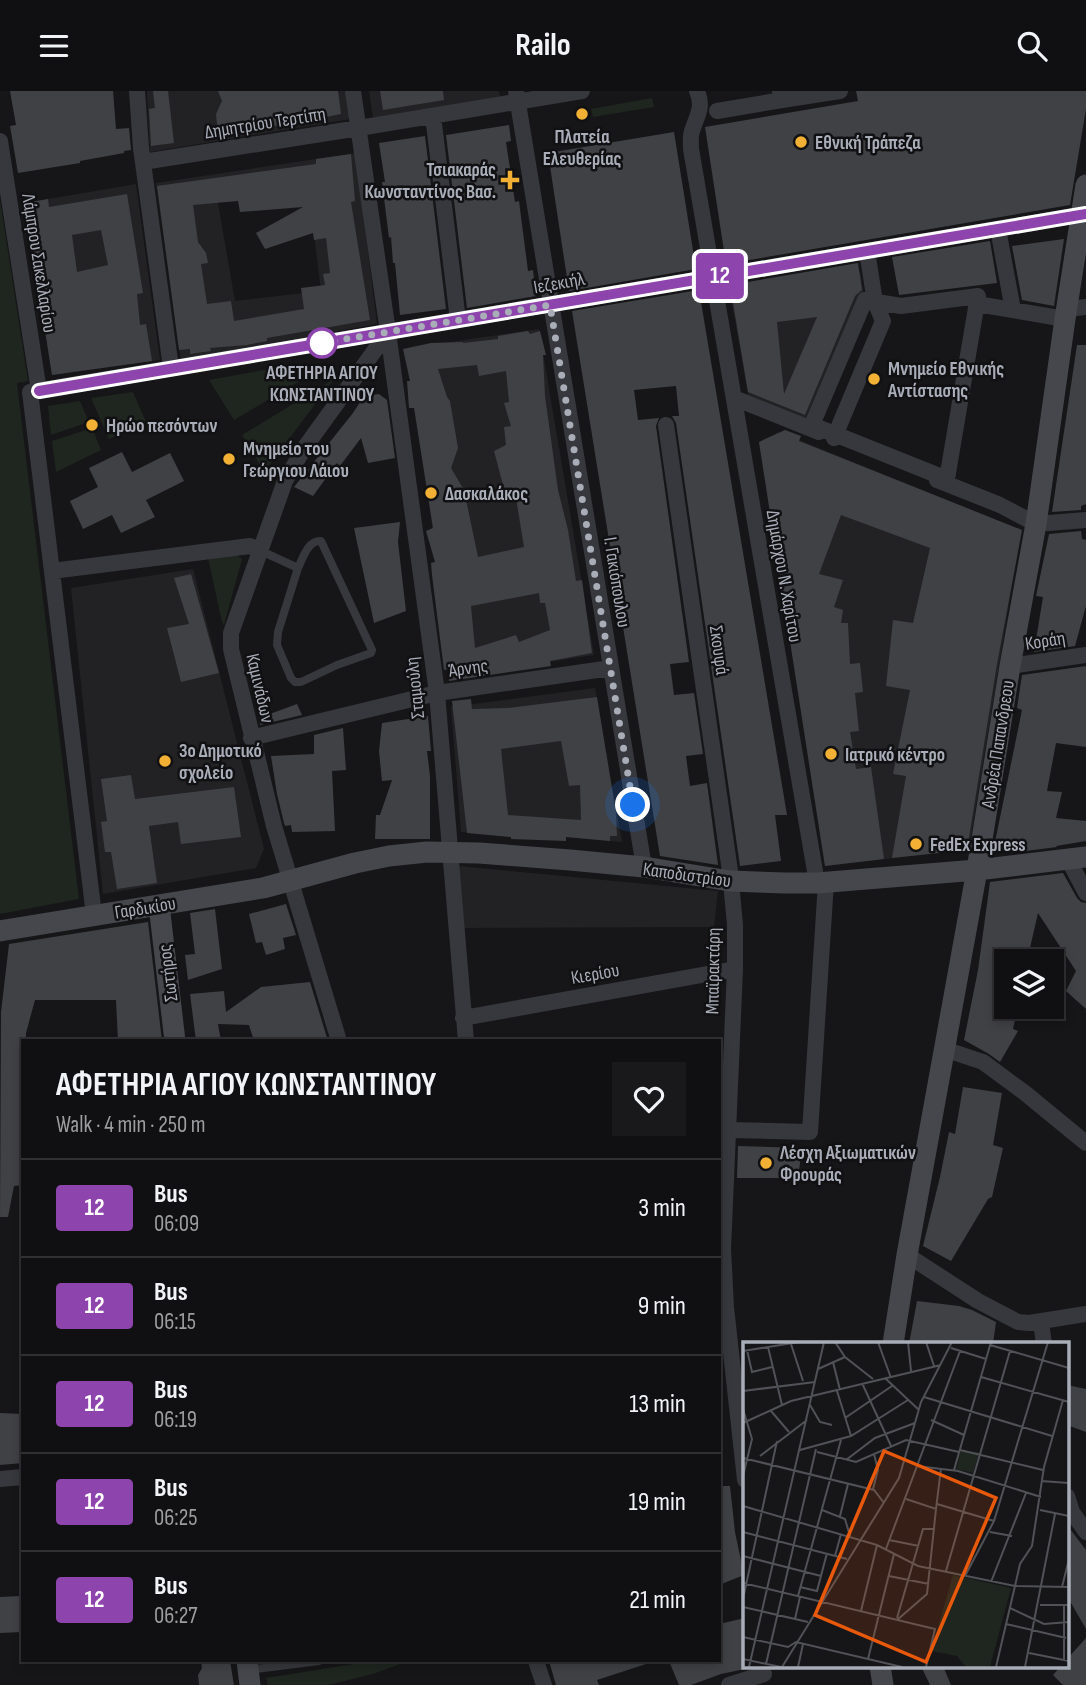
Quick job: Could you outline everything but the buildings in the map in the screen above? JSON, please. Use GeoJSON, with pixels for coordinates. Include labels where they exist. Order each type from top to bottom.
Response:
{"type":"FeatureCollection","features":[{"type":"Feature","properties":{"kind":"main road","name":"Ανδρέα Παπανδρεου"},"geometry":{"type":"LineString","coordinates":[[893,1342],[1072,312],[1086,185]]}},
{"type":"Feature","properties":{"kind":"main road","name":"Καποδιστρίου"},"geometry":{"type":"LineString","coordinates":[[290,881],[390,856],[450,852],[644,867],[730,881],[821,882],[977,870],[1077,858]]}},
{"type":"Feature","properties":{"kind":"main road","name":"Γαρδικίου"},"geometry":{"type":"LineString","coordinates":[[0,931],[263,888],[290,881]]}},
{"type":"Feature","properties":{"kind":"main road","name":"Σωτήρος"},"geometry":{"type":"LineString","coordinates":[[159,905],[175,1039]]}},
{"type":"Feature","properties":{"kind":"main road"},"geometry":{"type":"LineString","coordinates":[[880,1667],[883,1685]]}},
{"type":"Feature","properties":{"kind":"street"},"geometry":{"type":"LineString","coordinates":[[137,91],[143,162],[171,368]]}},
{"type":"Feature","properties":{"kind":"street","name":"Σταμούλη"},"geometry":{"type":"LineString","coordinates":[[353,91],[437,693],[466,1039]]}},
{"type":"Feature","properties":{"kind":"street","name":"Δημητρίου Τερτίπη"},"geometry":{"type":"LineString","coordinates":[[143,162],[433,115],[517,96],[582,91]]}},
{"type":"Feature","properties":{"kind":"street","name":"Δημάρχου Ν. Χαρίτου"},"geometry":{"type":"LineString","coordinates":[[697,91],[701,101],[691,136],[691,149],[821,882],[810,1132],[725,1138]]}},
{"type":"Feature","properties":{"kind":"street"},"geometry":{"type":"LineString","coordinates":[[717,111],[781,96],[840,91]]}},
{"type":"Feature","properties":{"kind":"street","name":"Ι. Γακιόπουλου"},"geometry":{"type":"LineString","coordinates":[[517,96],[644,867]]}},
{"type":"Feature","properties":{"kind":"street"},"geometry":{"type":"LineString","coordinates":[[433,115],[458,320]]}},
{"type":"Feature","properties":{"kind":"street","name":"Λάμπρου Σακελλαρίου"},"geometry":{"type":"LineString","coordinates":[[0,141],[39,391]]}},
{"type":"Feature","properties":{"kind":"street","name":"Ιεζεκιήλ"},"geometry":{"type":"LineString","coordinates":[[39,391],[1084,215]]}},
{"type":"Feature","properties":{"kind":"street"},"geometry":{"type":"LineString","coordinates":[[998,229],[1013,310]]}},
{"type":"Feature","properties":{"kind":"street"},"geometry":{"type":"LineString","coordinates":[[834,436],[883,321],[875,302],[867,251]]}},
{"type":"Feature","properties":{"kind":"street"},"geometry":{"type":"LineString","coordinates":[[734,398],[834,436],[947,479],[978,296],[901,306],[865,300],[812,425],[834,436],[1000,505],[1036,524],[1086,520]]}},
{"type":"Feature","properties":{"kind":"street"},"geometry":{"type":"LineString","coordinates":[[976,304],[1013,310],[1072,312]]}},
{"type":"Feature","properties":{"kind":"street","name":"Καμινάδων"},"geometry":{"type":"LineString","coordinates":[[338,1039],[274,826],[231,649],[231,633],[285,481],[388,332]]}},
{"type":"Feature","properties":{"kind":"street"},"geometry":{"type":"LineString","coordinates":[[39,391],[30,392],[94,915]]}},
{"type":"Feature","properties":{"kind":"street","name":"Σκουφά"},"geometry":{"type":"LineString","coordinates":[[666,425],[730,881]]}},
{"type":"Feature","properties":{"kind":"street"},"geometry":{"type":"LineString","coordinates":[[52,571],[250,546],[259,550]]}},
{"type":"Feature","properties":{"kind":"street","name":"Κοράη"},"geometry":{"type":"LineString","coordinates":[[1010,666],[1086,655]]}},
{"type":"Feature","properties":{"kind":"street","name":"Άρνης"},"geometry":{"type":"LineString","coordinates":[[251,738],[437,693],[611,668]]}},
{"type":"Feature","properties":{"kind":"street"},"geometry":{"type":"LineString","coordinates":[[1077,858],[1086,893]]}},
{"type":"Feature","properties":{"kind":"street","name":"Μπαϊρακτάρη"},"geometry":{"type":"LineString","coordinates":[[730,881],[735,925],[735,969],[725,1138],[723,1249],[726,1361],[743,1467]]}},
{"type":"Feature","properties":{"kind":"street","name":"Κιερίου"},"geometry":{"type":"LineString","coordinates":[[463,1018],[735,969]]}},
{"type":"Feature","properties":{"kind":"street"},"geometry":{"type":"LineString","coordinates":[[944,1049],[983,1062],[1086,1143]]}},
{"type":"Feature","properties":{"kind":"street"},"geometry":{"type":"LineString","coordinates":[[907,1255],[1013,1320],[1029,1323],[1086,1314]]}},
{"type":"Feature","properties":{"kind":"street"},"geometry":{"type":"LineString","coordinates":[[1041,1322],[1044,1342]]}},
{"type":"Feature","properties":{"kind":"street"},"geometry":{"type":"LineString","coordinates":[[0,1479],[21,1477]]}},
{"type":"Feature","properties":{"kind":"street"},"geometry":{"type":"LineString","coordinates":[[1068,1499],[1072,1512],[1086,1532]]}},
{"type":"Feature","properties":{"kind":"street"},"geometry":{"type":"LineString","coordinates":[[536,1662],[544,1685]]}},
{"type":"Feature","properties":{"kind":"street"},"geometry":{"type":"LineString","coordinates":[[729,1685],[764,1675]]}},
{"type":"Feature","properties":{"kind":"lane"},"geometry":{"type":"LineString","coordinates":[[321,541],[373,650],[301,682],[295,682],[277,645],[278,632],[298,568],[312,542],[321,541]]}},
{"type":"Feature","properties":{"kind":"lane"},"geometry":{"type":"LineString","coordinates":[[259,550],[298,568]]}},
{"type":"Feature","properties":{"kind":"lane"},"geometry":{"type":"LineString","coordinates":[[249,1672],[312,1662]]}},
{"type":"Feature","properties":{"kind":"shaded area"},"geometry":{"type":"Polygon","coordinates":[[[147,91],[348,91],[351,119],[150,152],[147,91]]]}},
{"type":"Feature","properties":{"kind":"shaded area"},"geometry":{"type":"Polygon","coordinates":[[[369,91],[499,91],[500,97],[373,118],[369,91]]]}},
{"type":"Feature","properties":{"kind":"shaded area"},"geometry":{"type":"Polygon","coordinates":[[[652,98],[654,107],[593,117],[591,109],[652,98]]]}},
{"type":"Feature","properties":{"kind":"shaded area"},"geometry":{"type":"Polygon","coordinates":[[[356,153],[377,324],[181,360],[156,183],[356,153]],[[308,184],[217,197],[235,301],[321,291],[308,184]]]}},
{"type":"Feature","properties":{"kind":"shaded area"},"geometry":{"type":"Polygon","coordinates":[[[136,184],[160,360],[52,375],[25,203],[136,184]]]}},
{"type":"Feature","properties":{"kind":"shaded area"},"geometry":{"type":"Polygon","coordinates":[[[0,200],[28,381],[17,383],[79,899],[0,914],[0,200]]]}},
{"type":"Feature","properties":{"kind":"shaded area"},"geometry":{"type":"Polygon","coordinates":[[[860,271],[865,300],[812,425],[749,400],[730,292],[860,271]]]}},
{"type":"Feature","properties":{"kind":"shaded area"},"geometry":{"type":"Polygon","coordinates":[[[539,329],[594,655],[451,677],[410,348],[539,329]]]}},
{"type":"Feature","properties":{"kind":"shaded area"},"geometry":{"type":"Polygon","coordinates":[[[303,363],[310,375],[234,420],[209,380],[303,363]]]}},
{"type":"Feature","properties":{"kind":"shaded area"},"geometry":{"type":"Polygon","coordinates":[[[334,379],[264,472],[242,435],[334,379]]]}},
{"type":"Feature","properties":{"kind":"shaded area"},"geometry":{"type":"Polygon","coordinates":[[[133,392],[146,422],[109,439],[91,398],[133,392]]]}},
{"type":"Feature","properties":{"kind":"shaded area"},"geometry":{"type":"Polygon","coordinates":[[[80,401],[89,422],[51,435],[48,406],[80,401]]]}},
{"type":"Feature","properties":{"kind":"shaded area"},"geometry":{"type":"Polygon","coordinates":[[[92,428],[101,450],[56,472],[52,441],[92,428]]]}},
{"type":"Feature","properties":{"kind":"shaded area"},"geometry":{"type":"Polygon","coordinates":[[[779,432],[1021,530],[969,849],[825,866],[759,442],[779,432]]]}},
{"type":"Feature","properties":{"kind":"shaded area"},"geometry":{"type":"Polygon","coordinates":[[[236,554],[242,559],[224,625],[208,558],[236,554]]]}},
{"type":"Feature","properties":{"kind":"shaded area","name":"3ο Δημοτικό σχολείο"},"geometry":{"type":"Polygon","coordinates":[[[193,569],[264,849],[256,868],[103,894],[71,588],[193,569]]]}},
{"type":"Feature","properties":{"kind":"shaded area"},"geometry":{"type":"Polygon","coordinates":[[[595,688],[622,842],[533,834],[461,832],[451,707],[595,688]]]}},
{"type":"Feature","properties":{"kind":"shaded area"},"geometry":{"type":"Polygon","coordinates":[[[459,866],[718,891],[714,927],[464,928],[459,866]]]}},
{"type":"Feature","properties":{"kind":"shaded area"},"geometry":{"type":"Polygon","coordinates":[[[366,1662],[400,1662],[373,1674],[328,1685],[268,1685],[266,1678],[366,1662]]]}},
{"type":"Feature","properties":{"kind":"bus line","name":"12"},"geometry":{"type":"LineString","coordinates":[[39,391],[1086,214]]}},
{"type":"Feature","properties":{"kind":"place","name":"Πλατεία Ελευθερίας"},"geometry":{"type":"Point","coordinates":[582,114]}},
{"type":"Feature","properties":{"kind":"place","name":"Εθνική Τράπεζα"},"geometry":{"type":"Point","coordinates":[801,142]}},
{"type":"Feature","properties":{"kind":"place","name":"Τσιακαράς Κωνσταντίνος Βασ."},"geometry":{"type":"Point","coordinates":[510,180]}},
{"type":"Feature","properties":{"kind":"place","name":"ΑΦΕΤΗΡΙΑ ΑΓΙΟΥ ΚΩΝΣΤΑΝΤΙΝΟΥ"},"geometry":{"type":"Point","coordinates":[322,343]}},
{"type":"Feature","properties":{"kind":"place","name":"Μνημείο Εθνικής Αντίστασης"},"geometry":{"type":"Point","coordinates":[874,379]}},
{"type":"Feature","properties":{"kind":"place","name":"Ηρώο πεσόντων"},"geometry":{"type":"Point","coordinates":[92,425]}},
{"type":"Feature","properties":{"kind":"place","name":"Μνημείο του Γεώργιου Λάιου"},"geometry":{"type":"Point","coordinates":[229,459]}},
{"type":"Feature","properties":{"kind":"place","name":"Δασκαλάκος"},"geometry":{"type":"Point","coordinates":[431,493]}},
{"type":"Feature","properties":{"kind":"place","name":"Ιατρικό κέντρο"},"geometry":{"type":"Point","coordinates":[831,754]}},
{"type":"Feature","properties":{"kind":"place","name":"3ο Δημοτικό σχολείο"},"geometry":{"type":"Point","coordinates":[165,761]}},
{"type":"Feature","properties":{"kind":"place","name":"FedEx Express"},"geometry":{"type":"Point","coordinates":[916,844]}},
{"type":"Feature","properties":{"kind":"place","name":"Λέσχη Αξιωματικών Φρουράς"},"geometry":{"type":"Point","coordinates":[766,1163]}},
{"type":"Feature","properties":{"kind":"route"},"geometry":{"type":"LineString","coordinates":[[322,343],[550,305],[633,805]]}}]}
